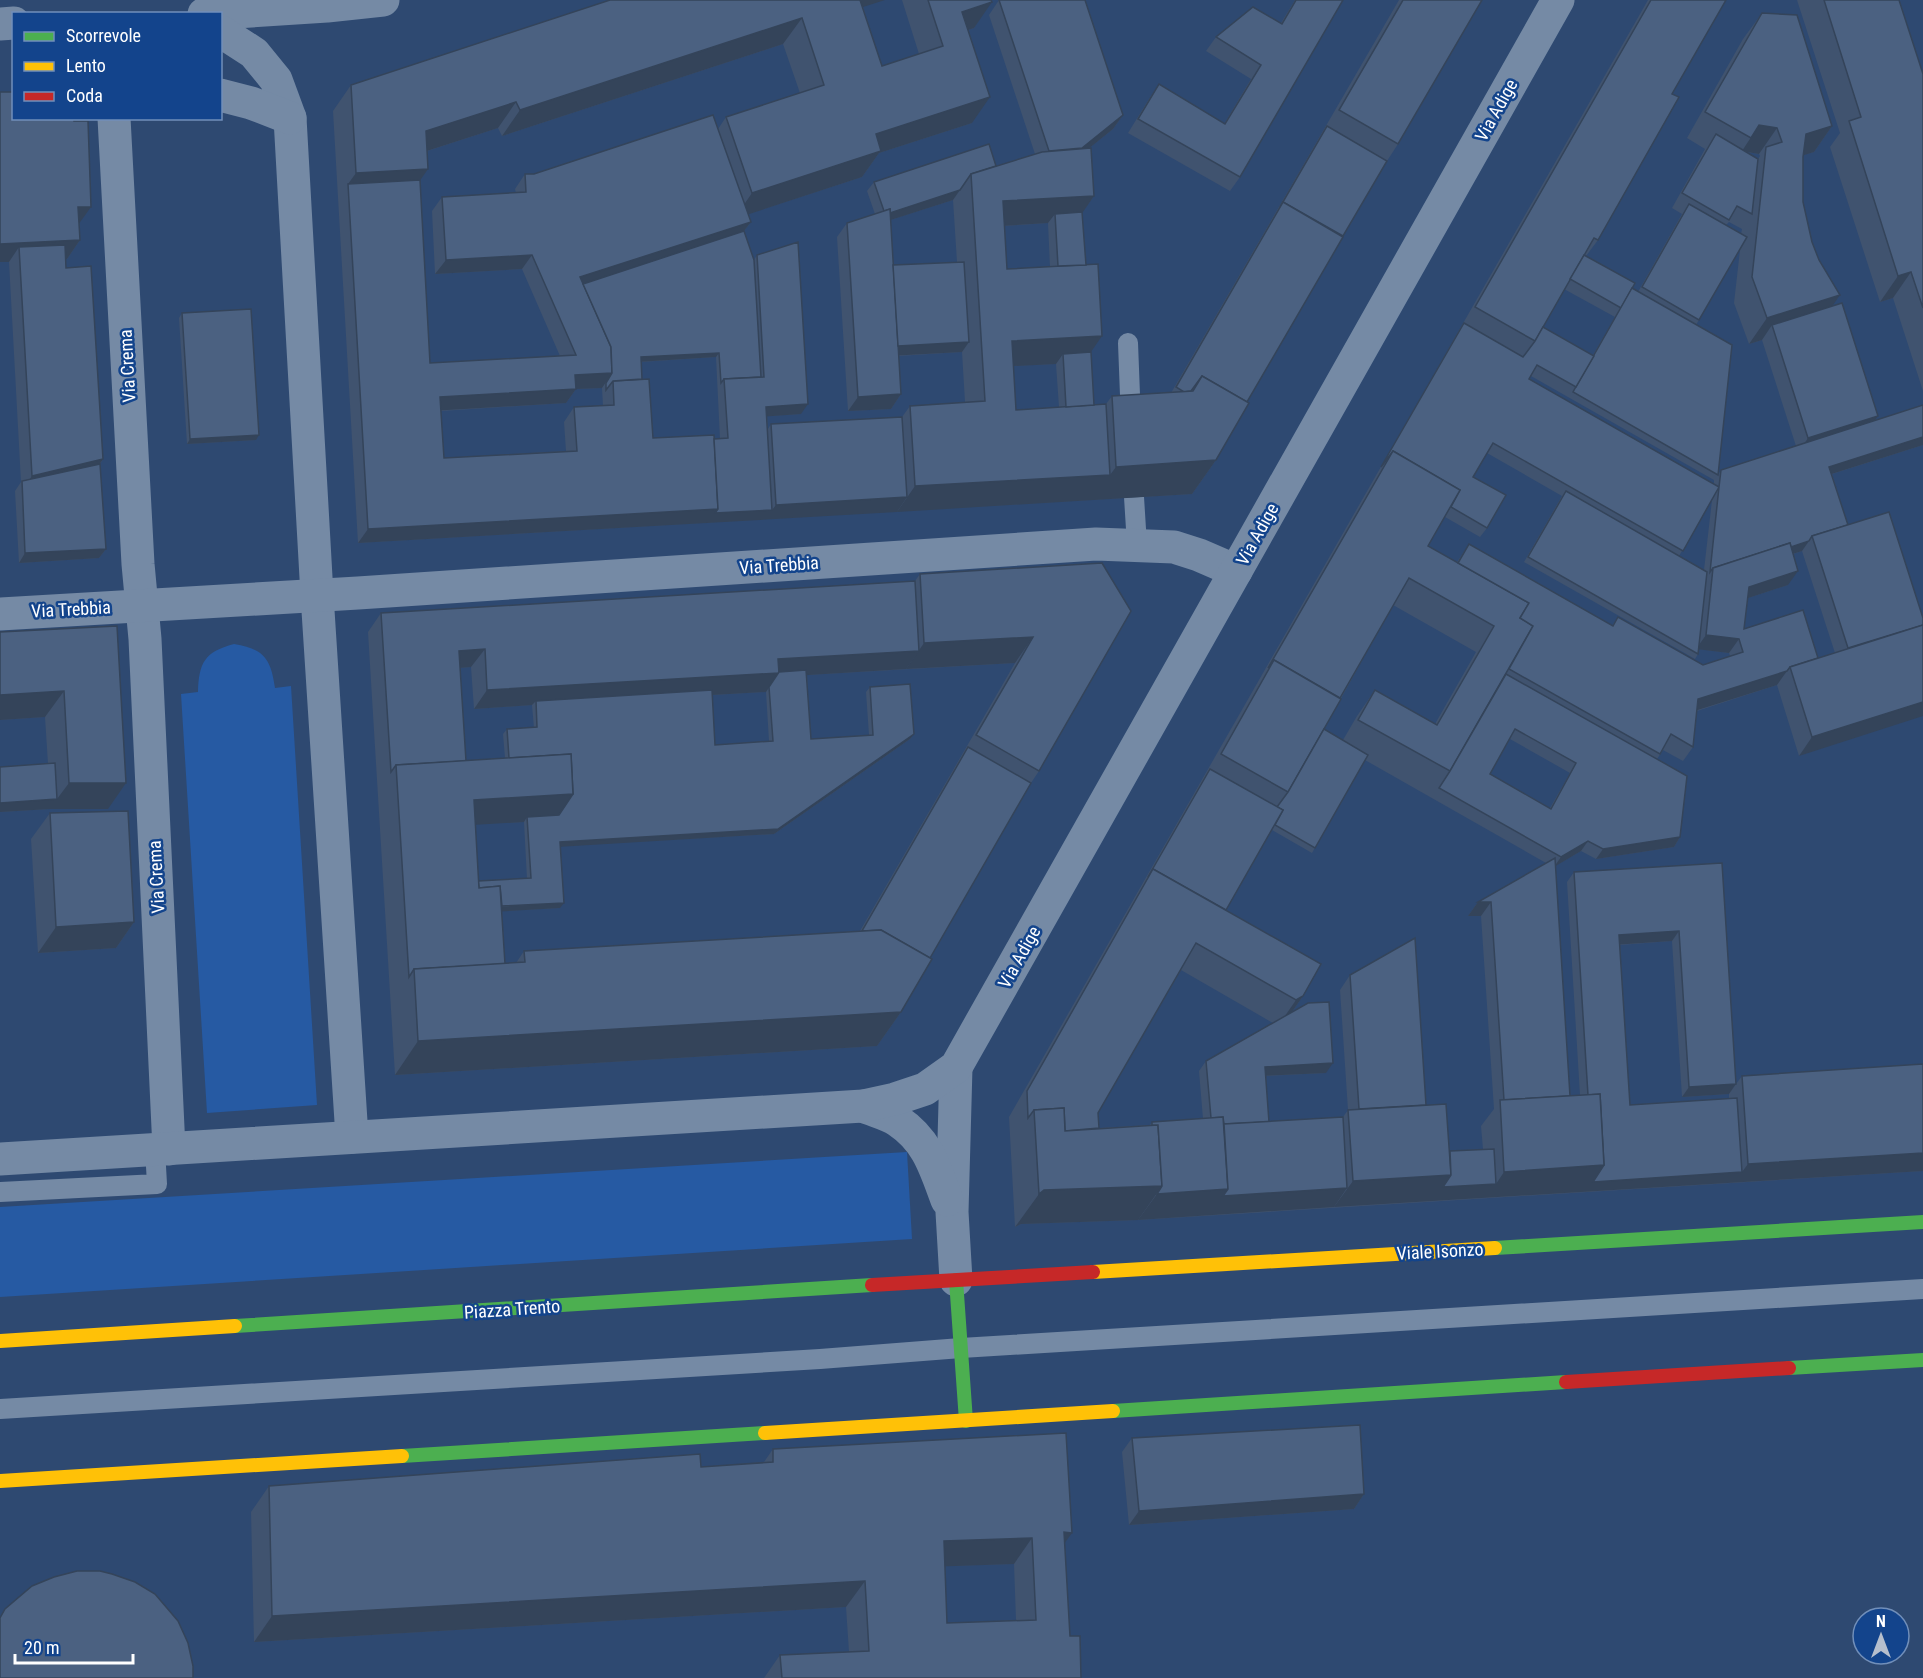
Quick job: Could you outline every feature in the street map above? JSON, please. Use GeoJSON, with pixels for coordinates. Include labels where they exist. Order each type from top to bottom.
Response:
{"type":"FeatureCollection","features":[{"type":"Feature","properties":{"kind":"main road","name":"Viale Isonzo"},"geometry":{"type":"LineString","coordinates":[[956,1280],[1923,1222]]}},
{"type":"Feature","properties":{"kind":"main road","name":"Piazza Trento"},"geometry":{"type":"LineString","coordinates":[[0,1341],[956,1280]]}},
{"type":"Feature","properties":{"kind":"main road"},"geometry":{"type":"LineString","coordinates":[[956,1280],[966,1420]]}},
{"type":"Feature","properties":{"kind":"main road"},"geometry":{"type":"LineString","coordinates":[[0,1481],[1923,1360]]}},
{"type":"Feature","properties":{"kind":"street"},"geometry":{"type":"LineString","coordinates":[[222,13],[383,0]]}},
{"type":"Feature","properties":{"kind":"street","name":"Via Adige"},"geometry":{"type":"LineString","coordinates":[[956,1067],[1558,0]]}},
{"type":"Feature","properties":{"kind":"street"},"geometry":{"type":"LineString","coordinates":[[222,32],[254,53],[276,80],[290,118],[317,594],[352,1137]]}},
{"type":"Feature","properties":{"kind":"street"},"geometry":{"type":"LineString","coordinates":[[222,96],[252,103],[290,118]]}},
{"type":"Feature","properties":{"kind":"street","name":"Via Crema"},"geometry":{"type":"LineString","coordinates":[[118,121],[141,605],[145,639],[162,1149]]}},
{"type":"Feature","properties":{"kind":"street","name":"Via Trebbia"},"geometry":{"type":"LineString","coordinates":[[317,594],[1096,544],[1174,547],[1236,571]]}},
{"type":"Feature","properties":{"kind":"street"},"geometry":{"type":"LineString","coordinates":[[141,605],[317,594]]}},
{"type":"Feature","properties":{"kind":"street","name":"Via Trebbia"},"geometry":{"type":"LineString","coordinates":[[0,614],[141,605]]}},
{"type":"Feature","properties":{"kind":"street"},"geometry":{"type":"LineString","coordinates":[[0,1159],[863,1106],[925,1089],[956,1067]]}},
{"type":"Feature","properties":{"kind":"street"},"geometry":{"type":"LineString","coordinates":[[956,1067],[952,1212],[956,1280]]}},
{"type":"Feature","properties":{"kind":"street"},"geometry":{"type":"LineString","coordinates":[[863,1106],[896,1120],[918,1137],[930,1156],[952,1212]]}},
{"type":"Feature","properties":{"kind":"lane"},"geometry":{"type":"LineString","coordinates":[[1128,343],[1131,428]]}},
{"type":"Feature","properties":{"kind":"lane"},"geometry":{"type":"LineString","coordinates":[[1134,497],[1137,545]]}},
{"type":"Feature","properties":{"kind":"lane"},"geometry":{"type":"LineString","coordinates":[[0,1192],[157,1184],[162,1149]]}},
{"type":"Feature","properties":{"kind":"lane"},"geometry":{"type":"LineString","coordinates":[[0,1409],[1923,1289]]}},
{"type":"Feature","properties":{"kind":"shaded area"},"geometry":{"type":"Polygon","coordinates":[[[234,644],[259,652],[264,657],[271,670],[275,688],[291,686],[317,1105],[207,1113],[181,694],[198,692],[200,673],[205,660],[216,651],[234,644]]]}},
{"type":"Feature","properties":{"kind":"shaded area"},"geometry":{"type":"Polygon","coordinates":[[[907,1152],[912,1239],[0,1297],[0,1207],[907,1152]]]}},
{"type":"Feature","properties":{"kind":"building"},"geometry":{"type":"Polygon","coordinates":[[[610,0],[860,0],[882,66],[943,46],[928,0],[991,0],[992,2],[962,12],[990,97],[876,134],[881,151],[752,193],[726,117],[824,85],[802,18],[520,110],[516,102],[426,131],[428,169],[356,173],[351,85],[610,0]]]}},
{"type":"Feature","properties":{"kind":"building"},"geometry":{"type":"Polygon","coordinates":[[[999,0],[1085,0],[1123,115],[1082,148],[1049,151],[999,0]]]}},
{"type":"Feature","properties":{"kind":"building"},"geometry":{"type":"Polygon","coordinates":[[[1296,0],[1343,0],[1240,177],[1138,119],[1159,84],[1225,124],[1261,65],[1216,37],[1253,7],[1282,24],[1296,0]]]}},
{"type":"Feature","properties":{"kind":"building"},"geometry":{"type":"Polygon","coordinates":[[[1403,0],[1482,0],[1398,144],[1339,110],[1403,0]]]}},
{"type":"Feature","properties":{"kind":"building"},"geometry":{"type":"Polygon","coordinates":[[[1651,0],[1726,0],[1672,94],[1679,97],[1598,240],[1594,238],[1535,341],[1475,307],[1651,0]]]}},
{"type":"Feature","properties":{"kind":"building"},"geometry":{"type":"Polygon","coordinates":[[[1824,0],[1899,0],[1923,74],[1923,308],[1911,272],[1898,276],[1849,121],[1861,117],[1824,0]]]}},
{"type":"Feature","properties":{"kind":"building"},"geometry":{"type":"Polygon","coordinates":[[[1762,13],[1797,15],[1832,126],[1806,134],[1803,157],[1803,202],[1812,242],[1819,260],[1840,295],[1767,318],[1752,277],[1766,147],[1782,142],[1777,128],[1759,125],[1751,138],[1705,112],[1762,13]]]}},
{"type":"Feature","properties":{"kind":"building"},"geometry":{"type":"Polygon","coordinates":[[[0,92],[12,92],[12,120],[88,121],[91,207],[78,207],[80,240],[0,244],[0,92]]]}},
{"type":"Feature","properties":{"kind":"building"},"geometry":{"type":"Polygon","coordinates":[[[713,115],[751,222],[580,277],[611,347],[612,373],[575,375],[576,389],[440,397],[444,458],[577,451],[574,407],[614,405],[613,381],[649,379],[653,438],[714,435],[718,509],[368,529],[348,184],[420,180],[430,363],[576,355],[532,255],[446,260],[442,197],[526,192],[525,174],[534,174],[713,115]]]}},
{"type":"Feature","properties":{"kind":"building"},"geometry":{"type":"Polygon","coordinates":[[[1327,126],[1387,161],[1343,236],[1283,202],[1280,207],[1327,126]]]}},
{"type":"Feature","properties":{"kind":"building"},"geometry":{"type":"Polygon","coordinates":[[[1716,134],[1758,159],[1752,214],[1737,206],[1729,220],[1682,193],[1716,134]]]}},
{"type":"Feature","properties":{"kind":"building"},"geometry":{"type":"Polygon","coordinates":[[[989,144],[996,166],[971,174],[960,190],[890,213],[890,209],[884,211],[874,182],[989,144]]]}},
{"type":"Feature","properties":{"kind":"building"},"geometry":{"type":"Polygon","coordinates":[[[1091,148],[1094,196],[1003,201],[1007,269],[1098,264],[1102,336],[1012,341],[1016,410],[1106,404],[1110,475],[915,486],[910,406],[985,401],[971,174],[1042,152],[1091,148]]]}},
{"type":"Feature","properties":{"kind":"building"},"geometry":{"type":"Polygon","coordinates":[[[1283,202],[1343,237],[1247,402],[1202,376],[1191,391],[1184,392],[1176,387],[1283,202]]]}},
{"type":"Feature","properties":{"kind":"building"},"geometry":{"type":"Polygon","coordinates":[[[1689,204],[1747,237],[1699,320],[1642,287],[1689,204]]]}},
{"type":"Feature","properties":{"kind":"building"},"geometry":{"type":"Polygon","coordinates":[[[890,209],[901,394],[858,397],[847,223],[890,209]]]}},
{"type":"Feature","properties":{"kind":"building"},"geometry":{"type":"Polygon","coordinates":[[[1082,212],[1086,265],[1058,266],[1055,214],[1082,212]]]}},
{"type":"Feature","properties":{"kind":"building"},"geometry":{"type":"Polygon","coordinates":[[[744,231],[754,260],[761,377],[724,379],[721,383],[719,353],[641,357],[642,379],[613,381],[606,390],[606,383],[612,373],[611,347],[583,284],[744,231]]]}},
{"type":"Feature","properties":{"kind":"building"},"geometry":{"type":"Polygon","coordinates":[[[798,242],[808,404],[766,407],[772,510],[715,513],[718,509],[714,439],[728,438],[724,379],[764,377],[757,255],[798,242]]]}},
{"type":"Feature","properties":{"kind":"building"},"geometry":{"type":"Polygon","coordinates":[[[65,245],[66,268],[91,266],[103,459],[32,476],[19,247],[65,245]]]}},
{"type":"Feature","properties":{"kind":"building"},"geometry":{"type":"Polygon","coordinates":[[[1584,255],[1635,283],[1621,308],[1570,279],[1584,255]]]}},
{"type":"Feature","properties":{"kind":"building"},"geometry":{"type":"Polygon","coordinates":[[[964,262],[969,342],[898,346],[893,265],[964,262]]]}},
{"type":"Feature","properties":{"kind":"building"},"geometry":{"type":"Polygon","coordinates":[[[1632,288],[1732,345],[1718,475],[1573,392],[1632,288]]]}},
{"type":"Feature","properties":{"kind":"building"},"geometry":{"type":"Polygon","coordinates":[[[1842,303],[1878,416],[1808,438],[1772,325],[1842,303]]]}},
{"type":"Feature","properties":{"kind":"building"},"geometry":{"type":"Polygon","coordinates":[[[251,309],[259,435],[190,439],[182,313],[251,309]]]}},
{"type":"Feature","properties":{"kind":"building"},"geometry":{"type":"Polygon","coordinates":[[[1464,323],[1523,357],[1543,327],[1594,356],[1576,387],[1537,365],[1529,379],[1719,487],[1683,551],[1493,443],[1473,477],[1506,495],[1487,528],[1451,507],[1460,490],[1393,451],[1381,467],[1464,323]]]}},
{"type":"Feature","properties":{"kind":"building"},"geometry":{"type":"Polygon","coordinates":[[[1091,352],[1094,405],[1066,407],[1063,354],[1091,352]]]}},
{"type":"Feature","properties":{"kind":"building"},"geometry":{"type":"Polygon","coordinates":[[[1202,376],[1249,403],[1216,460],[1116,467],[1112,396],[1193,391],[1202,376]]]}},
{"type":"Feature","properties":{"kind":"building"},"geometry":{"type":"Polygon","coordinates":[[[1923,405],[1923,437],[1829,467],[1848,525],[1812,536],[1809,541],[1791,547],[1790,543],[1713,568],[1710,572],[1721,470],[1923,405]]]}},
{"type":"Feature","properties":{"kind":"building"},"geometry":{"type":"Polygon","coordinates":[[[902,417],[907,497],[776,505],[771,424],[902,417]]]}},
{"type":"Feature","properties":{"kind":"building"},"geometry":{"type":"Polygon","coordinates":[[[1393,451],[1460,490],[1428,546],[1529,603],[1520,618],[1533,626],[1450,771],[1358,720],[1375,690],[1437,725],[1494,626],[1409,578],[1340,698],[1274,660],[1268,668],[1393,451]]]}},
{"type":"Feature","properties":{"kind":"building"},"geometry":{"type":"Polygon","coordinates":[[[100,464],[106,549],[25,553],[22,481],[100,464]]]}},
{"type":"Feature","properties":{"kind":"building"},"geometry":{"type":"Polygon","coordinates":[[[1566,491],[1707,572],[1698,654],[1528,557],[1566,491]]]}},
{"type":"Feature","properties":{"kind":"building"},"geometry":{"type":"Polygon","coordinates":[[[1889,512],[1923,618],[1923,625],[1848,648],[1812,536],[1889,512]]]}},
{"type":"Feature","properties":{"kind":"building"},"geometry":{"type":"Polygon","coordinates":[[[1790,543],[1798,571],[1749,587],[1744,629],[1803,610],[1818,658],[1790,667],[1787,671],[1698,699],[1693,747],[1671,734],[1660,754],[1509,669],[1533,626],[1520,618],[1529,603],[1458,563],[1469,544],[1613,626],[1618,617],[1703,665],[1743,652],[1739,639],[1706,635],[1713,568],[1790,543]]]}},
{"type":"Feature","properties":{"kind":"building"},"geometry":{"type":"Polygon","coordinates":[[[1102,563],[1131,611],[1039,771],[976,735],[1033,637],[924,643],[920,574],[1102,563]]]}},
{"type":"Feature","properties":{"kind":"building"},"geometry":{"type":"Polygon","coordinates":[[[915,581],[919,651],[778,659],[779,673],[487,690],[485,649],[459,651],[466,761],[396,765],[391,772],[381,613],[915,581]]]}},
{"type":"Feature","properties":{"kind":"building"},"geometry":{"type":"Polygon","coordinates":[[[1923,625],[1923,702],[1812,737],[1790,667],[1923,625]]]}},
{"type":"Feature","properties":{"kind":"building"},"geometry":{"type":"Polygon","coordinates":[[[117,626],[126,783],[69,783],[64,691],[0,695],[0,632],[117,626]]]}},
{"type":"Feature","properties":{"kind":"building"},"geometry":{"type":"Polygon","coordinates":[[[1274,660],[1341,699],[1288,792],[1221,754],[1274,660]]]}},
{"type":"Feature","properties":{"kind":"building"},"geometry":{"type":"Polygon","coordinates":[[[806,670],[811,739],[873,735],[870,687],[910,684],[914,734],[778,829],[560,842],[564,903],[502,906],[500,886],[479,888],[478,881],[531,878],[527,817],[559,815],[573,794],[571,754],[509,758],[507,729],[537,727],[536,701],[712,690],[715,745],[773,741],[769,687],[779,672],[806,670]]]}},
{"type":"Feature","properties":{"kind":"building"},"geometry":{"type":"Polygon","coordinates":[[[1506,674],[1687,776],[1680,837],[1603,849],[1588,841],[1561,857],[1439,788],[1506,674]],[[1515,729],[1490,774],[1551,809],[1576,763],[1515,729]]]}},
{"type":"Feature","properties":{"kind":"building"},"geometry":{"type":"Polygon","coordinates":[[[1324,729],[1368,755],[1315,848],[1275,825],[1283,810],[1277,807],[1324,729]]]}},
{"type":"Feature","properties":{"kind":"building"},"geometry":{"type":"Polygon","coordinates":[[[968,747],[1031,783],[930,958],[881,930],[862,931],[968,747]]]}},
{"type":"Feature","properties":{"kind":"building"},"geometry":{"type":"Polygon","coordinates":[[[571,754],[573,794],[474,800],[479,888],[500,886],[505,964],[414,969],[409,977],[396,765],[571,754]]]}},
{"type":"Feature","properties":{"kind":"building"},"geometry":{"type":"Polygon","coordinates":[[[55,763],[57,799],[0,803],[0,767],[55,763]]]}},
{"type":"Feature","properties":{"kind":"building"},"geometry":{"type":"Polygon","coordinates":[[[1210,769],[1283,810],[1226,910],[1153,869],[1148,877],[1210,769]]]}},
{"type":"Feature","properties":{"kind":"building"},"geometry":{"type":"Polygon","coordinates":[[[128,811],[134,922],[56,927],[50,813],[128,811]]]}},
{"type":"Feature","properties":{"kind":"building"},"geometry":{"type":"Polygon","coordinates":[[[1555,858],[1570,1096],[1504,1100],[1491,902],[1478,902],[1555,858]]]}},
{"type":"Feature","properties":{"kind":"building"},"geometry":{"type":"Polygon","coordinates":[[[1722,863],[1736,1084],[1689,1087],[1679,931],[1619,935],[1630,1105],[1737,1098],[1742,1172],[1593,1182],[1604,1165],[1600,1094],[1588,1095],[1574,872],[1722,863]]]}},
{"type":"Feature","properties":{"kind":"building"},"geometry":{"type":"Polygon","coordinates":[[[1153,869],[1321,964],[1303,996],[1296,1000],[1196,943],[1098,1113],[1099,1128],[1065,1131],[1064,1108],[1034,1110],[1028,1118],[1027,1091],[1153,869]]]}},
{"type":"Feature","properties":{"kind":"building"},"geometry":{"type":"Polygon","coordinates":[[[881,930],[932,959],[901,1012],[418,1041],[414,969],[525,962],[524,951],[881,930]]]}},
{"type":"Feature","properties":{"kind":"building"},"geometry":{"type":"Polygon","coordinates":[[[1415,938],[1426,1105],[1359,1109],[1350,975],[1415,938]]]}},
{"type":"Feature","properties":{"kind":"building"},"geometry":{"type":"Polygon","coordinates":[[[1329,1002],[1333,1063],[1265,1067],[1269,1122],[1224,1124],[1223,1117],[1211,1118],[1206,1061],[1308,1003],[1329,1002]]]}},
{"type":"Feature","properties":{"kind":"building"},"geometry":{"type":"Polygon","coordinates":[[[1923,1064],[1923,1153],[1748,1164],[1742,1076],[1923,1064]]]}},
{"type":"Feature","properties":{"kind":"building"},"geometry":{"type":"Polygon","coordinates":[[[1600,1094],[1604,1165],[1504,1172],[1500,1100],[1600,1094]]]}},
{"type":"Feature","properties":{"kind":"building"},"geometry":{"type":"Polygon","coordinates":[[[1446,1104],[1451,1175],[1353,1181],[1348,1110],[1446,1104]]]}},
{"type":"Feature","properties":{"kind":"building"},"geometry":{"type":"Polygon","coordinates":[[[1064,1108],[1065,1131],[1158,1125],[1162,1186],[1044,1190],[1039,1194],[1034,1110],[1064,1108]]]}},
{"type":"Feature","properties":{"kind":"building"},"geometry":{"type":"Polygon","coordinates":[[[1223,1117],[1228,1189],[1157,1194],[1162,1186],[1158,1125],[1152,1125],[1152,1122],[1223,1117]]]}},
{"type":"Feature","properties":{"kind":"building"},"geometry":{"type":"Polygon","coordinates":[[[1343,1117],[1347,1188],[1223,1196],[1228,1189],[1224,1124],[1343,1117]]]}},
{"type":"Feature","properties":{"kind":"building"},"geometry":{"type":"Polygon","coordinates":[[[1494,1149],[1496,1184],[1443,1187],[1451,1175],[1450,1151],[1494,1149]]]}},
{"type":"Feature","properties":{"kind":"building"},"geometry":{"type":"Polygon","coordinates":[[[1360,1425],[1364,1494],[1139,1511],[1132,1438],[1360,1425]]]}},
{"type":"Feature","properties":{"kind":"building"},"geometry":{"type":"Polygon","coordinates":[[[1066,1433],[1072,1533],[1064,1532],[1070,1636],[1080,1636],[1081,1678],[782,1678],[780,1655],[869,1651],[865,1581],[272,1616],[269,1486],[700,1454],[701,1467],[773,1462],[773,1449],[1066,1433]],[[1032,1538],[944,1541],[947,1623],[1036,1620],[1032,1538]]]}},
{"type":"Feature","properties":{"kind":"building"},"geometry":{"type":"Polygon","coordinates":[[[77,1571],[100,1571],[112,1574],[135,1582],[155,1594],[178,1621],[188,1643],[193,1678],[0,1678],[0,1618],[5,1609],[32,1586],[77,1571]]]}},
{"type":"Feature","properties":{"kind":"traffic: fast"},"geometry":{"type":"LineString","coordinates":[[1495,1248],[1923,1222]]}},
{"type":"Feature","properties":{"kind":"traffic: fast"},"geometry":{"type":"LineString","coordinates":[[956,1280],[966,1421]]}},
{"type":"Feature","properties":{"kind":"traffic: fast"},"geometry":{"type":"LineString","coordinates":[[235,1326],[872,1285]]}},
{"type":"Feature","properties":{"kind":"traffic: fast"},"geometry":{"type":"LineString","coordinates":[[1789,1368],[1923,1360]]}},
{"type":"Feature","properties":{"kind":"traffic: fast"},"geometry":{"type":"LineString","coordinates":[[1113,1411],[1566,1382]]}},
{"type":"Feature","properties":{"kind":"traffic: fast"},"geometry":{"type":"LineString","coordinates":[[402,1456],[765,1433]]}},
{"type":"Feature","properties":{"kind":"traffic: slow"},"geometry":{"type":"LineString","coordinates":[[1093,1272],[1495,1248]]}},
{"type":"Feature","properties":{"kind":"traffic: slow"},"geometry":{"type":"LineString","coordinates":[[0,1341],[235,1326]]}},
{"type":"Feature","properties":{"kind":"traffic: slow"},"geometry":{"type":"LineString","coordinates":[[765,1433],[1113,1411]]}},
{"type":"Feature","properties":{"kind":"traffic: slow"},"geometry":{"type":"LineString","coordinates":[[0,1481],[402,1456]]}},
{"type":"Feature","properties":{"kind":"traffic: jam"},"geometry":{"type":"LineString","coordinates":[[872,1285],[1093,1272]]}},
{"type":"Feature","properties":{"kind":"traffic: jam"},"geometry":{"type":"LineString","coordinates":[[1566,1382],[1789,1368]]}}]}
